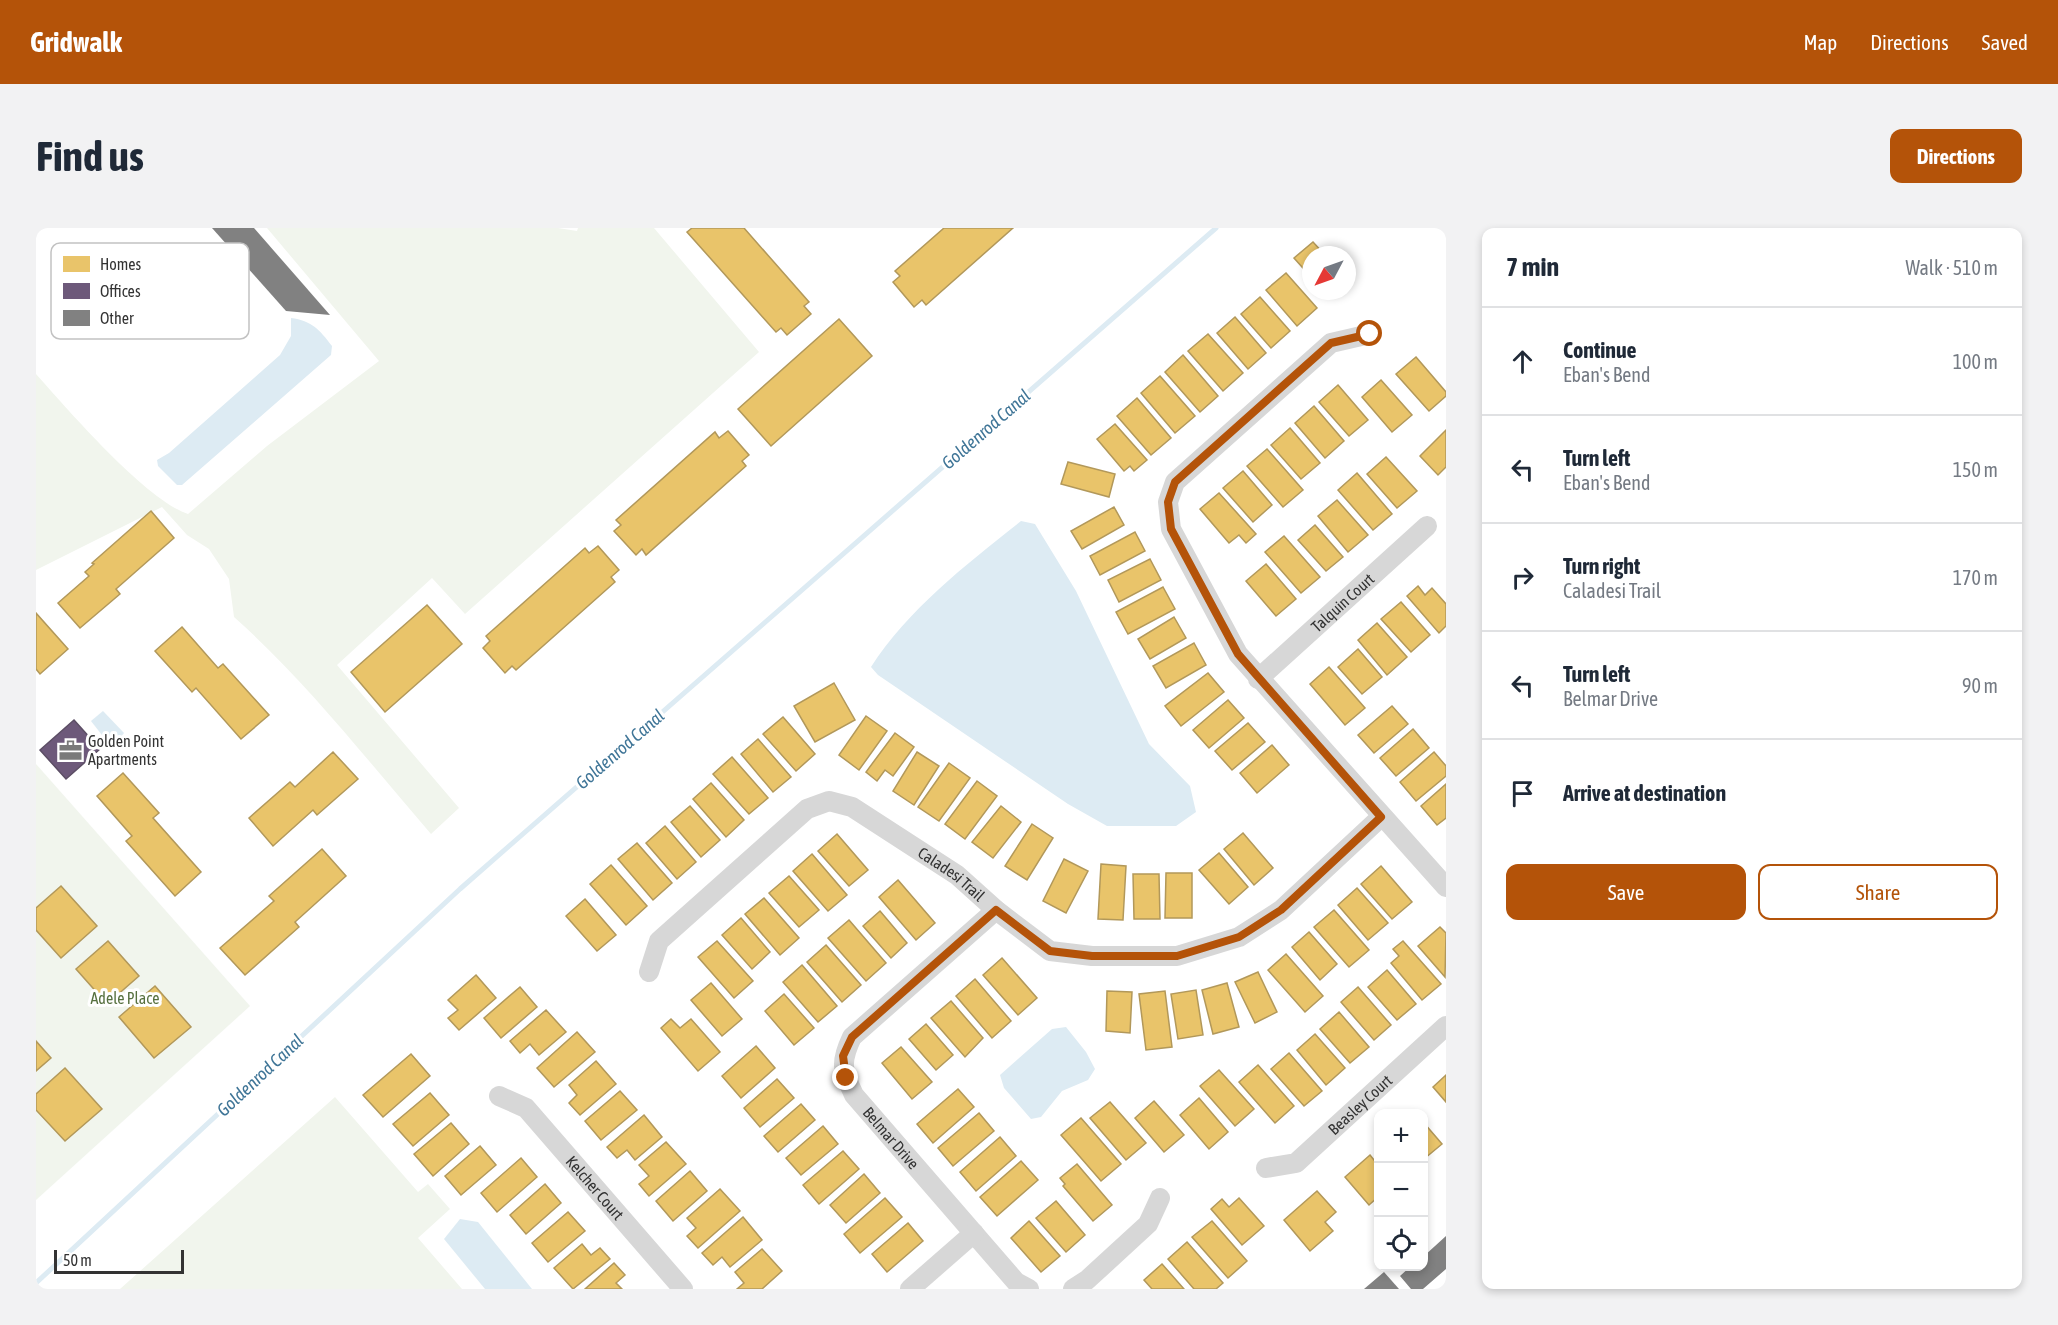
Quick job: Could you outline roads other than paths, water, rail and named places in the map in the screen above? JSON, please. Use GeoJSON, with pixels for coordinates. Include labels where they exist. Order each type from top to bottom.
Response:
{"type":"FeatureCollection","features":[{"type":"Feature","properties":{"kind":"street"},"geometry":{"type":"LineString","coordinates":[[1370,334],[1331,343],[1175,482],[1168,502],[1171,529],[1238,654],[1381,817],[1446,887]]}},
{"type":"Feature","properties":{"kind":"street","name":"Talquin Court"},"geometry":{"type":"LineString","coordinates":[[1258,679],[1426,526]]}},
{"type":"Feature","properties":{"kind":"street","name":"Caladesi Trail"},"geometry":{"type":"LineString","coordinates":[[649,972],[659,941],[807,809],[829,801],[852,807],[948,869],[996,910],[1050,951],[1092,956],[1177,956],[1239,937],[1281,910],[1381,817]]}},
{"type":"Feature","properties":{"kind":"street","name":"Belmar Drive"},"geometry":{"type":"LineString","coordinates":[[996,910],[852,1037],[843,1056],[846,1078],[854,1095],[1016,1282],[1029,1289]]}},
{"type":"Feature","properties":{"kind":"street","name":"Beasley Court"},"geometry":{"type":"LineString","coordinates":[[1266,1168],[1296,1163],[1446,1026]]}},
{"type":"Feature","properties":{"kind":"street","name":"Kelcher Court"},"geometry":{"type":"LineString","coordinates":[[499,1096],[526,1108],[683,1289]]}},
{"type":"Feature","properties":{"kind":"street"},"geometry":{"type":"LineString","coordinates":[[1073,1289],[1087,1280],[1148,1224],[1160,1198]]}},
{"type":"Feature","properties":{"kind":"street"},"geometry":{"type":"LineString","coordinates":[[910,1289],[974,1233]]}},
{"type":"Feature","properties":{"kind":"waterway","name":"Goldenrod Canal"},"geometry":{"type":"LineString","coordinates":[[36,1283],[460,889],[1216,228]]}},
{"type":"Feature","properties":{"kind":"place","name":"Golden Point Apartments"},"geometry":{"type":"Point","coordinates":[70,750]}},
{"type":"Feature","properties":{"kind":"park label","name":"Adele Place"},"geometry":{"type":"Point","coordinates":[125,998]}}]}
